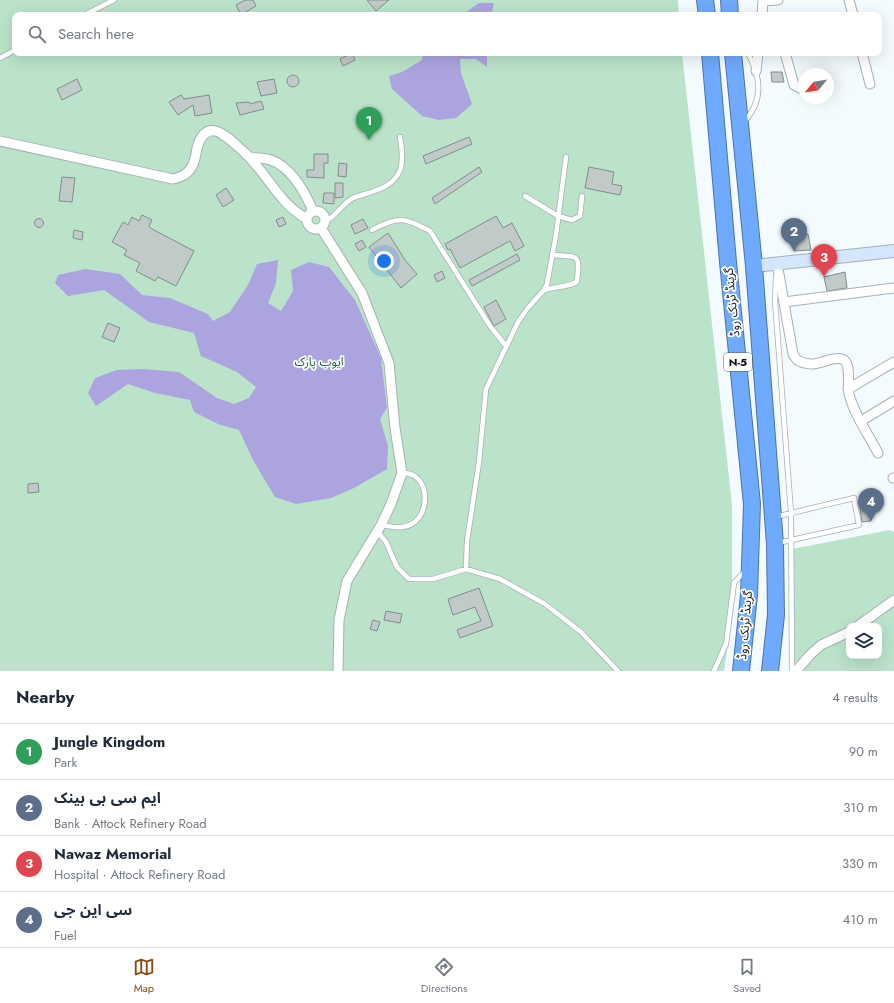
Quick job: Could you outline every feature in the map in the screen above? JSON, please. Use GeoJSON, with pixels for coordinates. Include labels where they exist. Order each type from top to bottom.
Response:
{"type":"FeatureCollection","features":[{"type":"Feature","properties":{"kind":"highway"},"geometry":{"type":"LineString","coordinates":[[705,0],[707,12]]}},
{"type":"Feature","properties":{"kind":"highway"},"geometry":{"type":"LineString","coordinates":[[729,0],[730,12]]}},
{"type":"Feature","properties":{"kind":"highway","name":"گرینڈ ٹرنک روڈ"},"geometry":{"type":"LineString","coordinates":[[710,56],[728,262],[752,504],[749,595],[741,671]]}},
{"type":"Feature","properties":{"kind":"highway","name":"گرینڈ ٹرنک روڈ"},"geometry":{"type":"LineString","coordinates":[[734,56],[754,266],[775,544],[776,615],[770,671]]}},
{"type":"Feature","properties":{"kind":"street"},"geometry":{"type":"LineString","coordinates":[[762,12],[763,1],[778,0]]}},
{"type":"Feature","properties":{"kind":"street"},"geometry":{"type":"LineString","coordinates":[[849,0],[852,12]]}},
{"type":"Feature","properties":{"kind":"street"},"geometry":{"type":"LineString","coordinates":[[756,71],[758,56]]}},
{"type":"Feature","properties":{"kind":"street"},"geometry":{"type":"LineString","coordinates":[[786,56],[794,85],[798,87]]}},
{"type":"Feature","properties":{"kind":"street"},"geometry":{"type":"LineString","coordinates":[[863,56],[870,84]]}},
{"type":"Feature","properties":{"kind":"street"},"geometry":{"type":"LineString","coordinates":[[0,141],[173,179],[184,176],[192,168],[200,138],[203,134],[209,130],[217,131],[259,167],[285,203],[295,213],[306,219],[308,226],[318,229],[323,225]]}},
{"type":"Feature","properties":{"kind":"street"},"geometry":{"type":"LineString","coordinates":[[249,157],[271,160],[282,167],[301,186],[313,212],[323,215],[323,225],[362,293],[389,363],[395,428],[402,473],[391,504],[379,528],[347,581],[339,620],[338,671]]}},
{"type":"Feature","properties":{"kind":"street"},"geometry":{"type":"LineString","coordinates":[[306,219],[313,212]]}},
{"type":"Feature","properties":{"kind":"street"},"geometry":{"type":"LineString","coordinates":[[754,266],[894,251]]}},
{"type":"Feature","properties":{"kind":"street"},"geometry":{"type":"LineString","coordinates":[[777,263],[793,354],[797,360],[812,365],[840,358],[845,361],[848,366],[848,389],[851,401],[878,453]]}},
{"type":"Feature","properties":{"kind":"street"},"geometry":{"type":"LineString","coordinates":[[784,302],[894,288]]}},
{"type":"Feature","properties":{"kind":"street"},"geometry":{"type":"LineString","coordinates":[[848,389],[894,362]]}},
{"type":"Feature","properties":{"kind":"street"},"geometry":{"type":"LineString","coordinates":[[861,421],[894,401]]}},
{"type":"Feature","properties":{"kind":"street"},"geometry":{"type":"LineString","coordinates":[[862,623],[894,600]]}},
{"type":"Feature","properties":{"kind":"street"},"geometry":{"type":"LineString","coordinates":[[796,671],[810,654],[821,645],[846,633]]}},
{"type":"Feature","properties":{"kind":"lane"},"geometry":{"type":"LineString","coordinates":[[90,12],[114,0]]}},
{"type":"Feature","properties":{"kind":"lane"},"geometry":{"type":"LineString","coordinates":[[0,58],[12,52]]}},
{"type":"Feature","properties":{"kind":"lane"},"geometry":{"type":"LineString","coordinates":[[741,127],[754,112],[758,103],[756,71],[749,56]]}},
{"type":"Feature","properties":{"kind":"lane"},"geometry":{"type":"LineString","coordinates":[[323,225],[354,197],[385,187],[397,177],[403,163],[400,137]]}},
{"type":"Feature","properties":{"kind":"lane"},"geometry":{"type":"LineString","coordinates":[[544,290],[552,255],[566,157]]}},
{"type":"Feature","properties":{"kind":"lane"},"geometry":{"type":"LineString","coordinates":[[525,196],[558,216],[572,220],[580,216],[582,196]]}},
{"type":"Feature","properties":{"kind":"lane"},"geometry":{"type":"LineString","coordinates":[[372,230],[392,220],[400,220],[418,225],[430,231],[490,326],[506,346]]}},
{"type":"Feature","properties":{"kind":"lane"},"geometry":{"type":"LineString","coordinates":[[466,569],[467,541],[479,462],[486,389],[506,346],[527,309],[544,290],[555,286],[573,285],[577,281],[578,259],[574,257],[552,255]]}},
{"type":"Feature","properties":{"kind":"lane"},"geometry":{"type":"LineString","coordinates":[[777,263],[775,301],[791,513],[792,671]]}},
{"type":"Feature","properties":{"kind":"lane"},"geometry":{"type":"LineString","coordinates":[[402,473],[410,473],[417,477],[424,488],[426,497],[420,518],[412,525],[379,528],[397,567],[409,579],[433,579],[466,569],[500,579],[545,604],[581,632],[618,671]]}},
{"type":"Feature","properties":{"kind":"lane"},"geometry":{"type":"LineString","coordinates":[[772,518],[854,498],[859,525],[775,544]]}},
{"type":"Feature","properties":{"kind":"lane"},"geometry":{"type":"LineString","coordinates":[[714,671],[726,644],[734,583],[749,567]]}},
{"type":"Feature","properties":{"kind":"green space","name":"ایوب پارک"},"geometry":{"type":"Polygon","coordinates":[[[0,0],[678,0],[679,12],[12,12],[12,56],[682,56],[732,505],[732,617],[724,671],[0,671],[0,0]]]}},
{"type":"Feature","properties":{"kind":"green space"},"geometry":{"type":"Polygon","coordinates":[[[890,530],[894,532],[894,671],[792,671],[792,549],[890,530]]]}},
{"type":"Feature","properties":{"kind":"shaded area"},"geometry":{"type":"Polygon","coordinates":[[[479,3],[494,3],[492,12],[466,12],[479,3]]]}},
{"type":"Feature","properties":{"kind":"shaded area"},"geometry":{"type":"Polygon","coordinates":[[[423,56],[487,56],[487,67],[476,59],[460,59],[461,73],[472,104],[456,118],[439,120],[422,116],[392,89],[389,76],[402,72],[422,60],[423,56]]]}},
{"type":"Feature","properties":{"kind":"shaded area"},"geometry":{"type":"Polygon","coordinates":[[[278,260],[276,283],[268,303],[281,311],[293,291],[291,270],[309,262],[329,267],[355,300],[381,358],[387,408],[380,419],[388,446],[387,469],[354,488],[331,498],[296,504],[275,497],[254,462],[239,430],[218,424],[194,412],[190,400],[155,393],[128,384],[96,406],[88,393],[95,378],[117,370],[143,369],[179,372],[217,398],[234,404],[249,398],[256,387],[237,372],[201,356],[194,333],[149,322],[104,290],[68,296],[55,283],[58,275],[85,269],[120,274],[142,295],[170,298],[208,314],[213,321],[230,312],[248,285],[257,264],[278,260]]]}},
{"type":"Feature","properties":{"kind":"building"},"geometry":{"type":"Polygon","coordinates":[[[245,0],[253,0],[256,6],[246,12],[240,12],[236,5],[245,0]]]}},
{"type":"Feature","properties":{"kind":"building"},"geometry":{"type":"Polygon","coordinates":[[[367,0],[389,0],[376,11],[367,0]]]}},
{"type":"Feature","properties":{"kind":"building"},"geometry":{"type":"Polygon","coordinates":[[[346,56],[353,56],[355,60],[343,66],[340,59],[346,56]]]}},
{"type":"Feature","properties":{"kind":"building"},"geometry":{"type":"Polygon","coordinates":[[[771,72],[782,72],[784,82],[772,82],[771,72]]]}},
{"type":"Feature","properties":{"kind":"building"},"geometry":{"type":"Polygon","coordinates":[[[291,75],[295,75],[299,81],[295,87],[291,87],[287,83],[287,79],[291,75]]]}},
{"type":"Feature","properties":{"kind":"building"},"geometry":{"type":"Polygon","coordinates":[[[77,79],[82,90],[62,100],[57,89],[77,79]]]}},
{"type":"Feature","properties":{"kind":"building"},"geometry":{"type":"Polygon","coordinates":[[[274,79],[277,93],[261,96],[257,82],[274,79]]]}},
{"type":"Feature","properties":{"kind":"building"},"geometry":{"type":"Polygon","coordinates":[[[181,95],[184,99],[209,95],[212,113],[195,116],[193,105],[178,115],[169,102],[181,95]]]}},
{"type":"Feature","properties":{"kind":"building"},"geometry":{"type":"Polygon","coordinates":[[[261,101],[264,109],[240,115],[236,103],[249,102],[250,104],[261,101]]]}},
{"type":"Feature","properties":{"kind":"building"},"geometry":{"type":"Polygon","coordinates":[[[469,137],[472,144],[426,164],[423,156],[469,137]]]}},
{"type":"Feature","properties":{"kind":"building"},"geometry":{"type":"Polygon","coordinates":[[[314,154],[328,154],[328,163],[324,163],[324,178],[307,177],[307,170],[314,170],[314,154]]]}},
{"type":"Feature","properties":{"kind":"building"},"geometry":{"type":"Polygon","coordinates":[[[339,163],[347,164],[346,177],[338,176],[339,163]]]}},
{"type":"Feature","properties":{"kind":"building"},"geometry":{"type":"Polygon","coordinates":[[[479,167],[482,172],[435,204],[432,198],[479,167]]]}},
{"type":"Feature","properties":{"kind":"building"},"geometry":{"type":"Polygon","coordinates":[[[589,167],[614,172],[612,184],[622,186],[620,195],[585,188],[589,167]]]}},
{"type":"Feature","properties":{"kind":"building"},"geometry":{"type":"Polygon","coordinates":[[[62,177],[75,178],[72,202],[59,201],[62,177]]]}},
{"type":"Feature","properties":{"kind":"building"},"geometry":{"type":"Polygon","coordinates":[[[335,183],[343,183],[343,197],[335,198],[335,183]]]}},
{"type":"Feature","properties":{"kind":"building"},"geometry":{"type":"Polygon","coordinates":[[[226,188],[234,200],[223,207],[216,195],[226,188]]]}},
{"type":"Feature","properties":{"kind":"building"},"geometry":{"type":"Polygon","coordinates":[[[324,193],[334,193],[334,204],[323,203],[324,193]]]}},
{"type":"Feature","properties":{"kind":"building"},"geometry":{"type":"Polygon","coordinates":[[[142,215],[152,220],[149,226],[152,229],[194,251],[176,286],[158,277],[155,281],[136,271],[140,263],[124,255],[127,250],[112,242],[123,222],[128,225],[132,217],[139,221],[142,215]]]}},
{"type":"Feature","properties":{"kind":"building"},"geometry":{"type":"Polygon","coordinates":[[[496,216],[503,228],[512,223],[524,246],[515,251],[510,241],[460,268],[450,249],[448,250],[445,244],[496,216]]]}},
{"type":"Feature","properties":{"kind":"building"},"geometry":{"type":"Polygon","coordinates":[[[283,217],[286,224],[279,227],[276,220],[283,217]]]}},
{"type":"Feature","properties":{"kind":"building"},"geometry":{"type":"Polygon","coordinates":[[[37,219],[41,219],[43,223],[41,227],[37,227],[35,225],[35,221],[37,219]]]}},
{"type":"Feature","properties":{"kind":"building"},"geometry":{"type":"Polygon","coordinates":[[[363,219],[368,228],[355,234],[351,225],[363,219]]]}},
{"type":"Feature","properties":{"kind":"building"},"geometry":{"type":"Polygon","coordinates":[[[74,230],[83,232],[82,240],[73,238],[74,230]]]}},
{"type":"Feature","properties":{"kind":"building"},"geometry":{"type":"Polygon","coordinates":[[[388,233],[405,260],[417,274],[401,288],[369,247],[388,233]]]}},
{"type":"Feature","properties":{"kind":"building"},"geometry":{"type":"Polygon","coordinates":[[[808,234],[811,250],[794,251],[792,237],[808,234]]]}},
{"type":"Feature","properties":{"kind":"building"},"geometry":{"type":"Polygon","coordinates":[[[362,240],[366,247],[359,251],[355,244],[362,240]]]}},
{"type":"Feature","properties":{"kind":"building"},"geometry":{"type":"Polygon","coordinates":[[[517,254],[520,260],[472,286],[469,280],[517,254]]]}},
{"type":"Feature","properties":{"kind":"building"},"geometry":{"type":"Polygon","coordinates":[[[442,271],[445,278],[437,282],[434,275],[442,271]]]}},
{"type":"Feature","properties":{"kind":"building"},"geometry":{"type":"Polygon","coordinates":[[[845,272],[847,288],[827,291],[824,277],[845,272]]]}},
{"type":"Feature","properties":{"kind":"building"},"geometry":{"type":"Polygon","coordinates":[[[496,300],[506,319],[494,326],[484,307],[496,300]]]}},
{"type":"Feature","properties":{"kind":"building"},"geometry":{"type":"Polygon","coordinates":[[[108,323],[120,328],[114,342],[102,337],[108,323]]]}},
{"type":"Feature","properties":{"kind":"building"},"geometry":{"type":"Polygon","coordinates":[[[38,483],[39,492],[28,493],[28,484],[38,483]]]}},
{"type":"Feature","properties":{"kind":"building"},"geometry":{"type":"Polygon","coordinates":[[[868,499],[871,521],[862,522],[859,500],[868,499]]]}},
{"type":"Feature","properties":{"kind":"building"},"geometry":{"type":"Polygon","coordinates":[[[479,588],[493,626],[460,638],[457,630],[481,621],[475,607],[453,615],[448,599],[479,588]]]}},
{"type":"Feature","properties":{"kind":"building"},"geometry":{"type":"Polygon","coordinates":[[[386,611],[402,614],[400,623],[384,620],[386,611]]]}},
{"type":"Feature","properties":{"kind":"building"},"geometry":{"type":"Polygon","coordinates":[[[373,620],[380,622],[377,631],[370,629],[373,620]]]}},
{"type":"Feature","properties":{"kind":"place","name":"Jungle Kingdom"},"geometry":{"type":"Point","coordinates":[369,140]}},
{"type":"Feature","properties":{"kind":"place","name":"ایم سی بی بینک"},"geometry":{"type":"Point","coordinates":[794,251]}},
{"type":"Feature","properties":{"kind":"place","name":"Nawaz Memorial"},"geometry":{"type":"Point","coordinates":[824,277]}},
{"type":"Feature","properties":{"kind":"place","name":"سی این جی"},"geometry":{"type":"Point","coordinates":[871,521]}}]}
